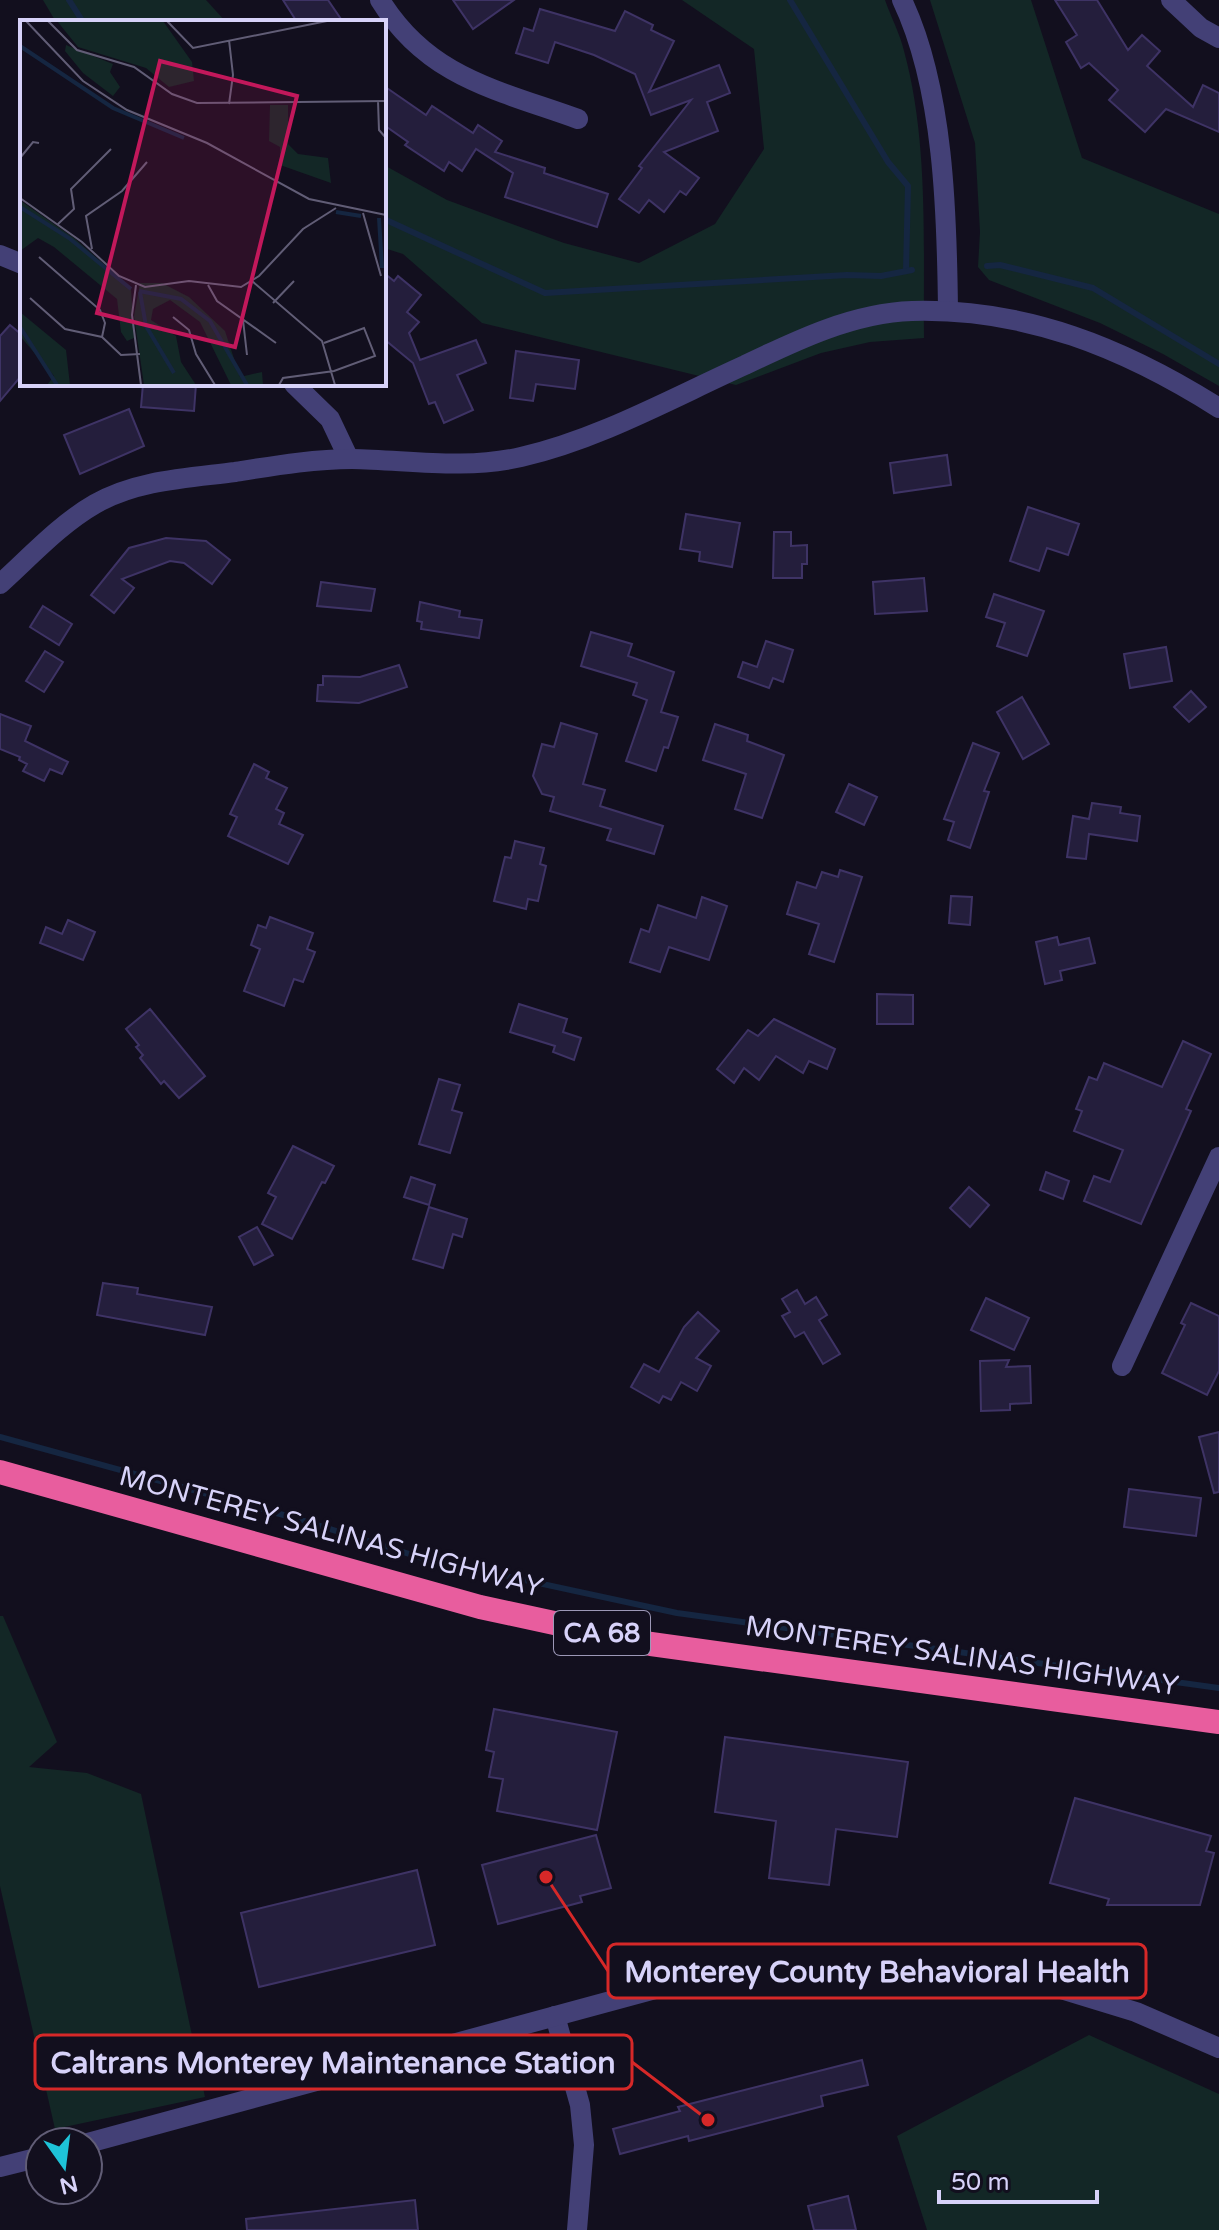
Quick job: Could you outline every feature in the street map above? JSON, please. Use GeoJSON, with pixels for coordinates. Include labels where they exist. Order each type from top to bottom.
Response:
{"type":"FeatureCollection","features":[{"type":"Feature","properties":{"kind":"highway","name":"MONTEREY SALINAS HIGHWAY"},"geometry":{"type":"LineString","coordinates":[[0,1472],[480,1607],[651,1644],[1219,1722]]}},
{"type":"Feature","properties":{"kind":"street"},"geometry":{"type":"LineString","coordinates":[[380,0],[415,45],[453,72],[578,119]]}},
{"type":"Feature","properties":{"kind":"street"},"geometry":{"type":"LineString","coordinates":[[902,0],[924,56],[930,87],[940,166],[948,311]]}},
{"type":"Feature","properties":{"kind":"street"},"geometry":{"type":"LineString","coordinates":[[1171,0],[1201,28],[1219,38]]}},
{"type":"Feature","properties":{"kind":"street"},"geometry":{"type":"LineString","coordinates":[[0,255],[20,263]]}},
{"type":"Feature","properties":{"kind":"street"},"geometry":{"type":"LineString","coordinates":[[0,584],[74,519],[93,505],[127,490],[264,467],[349,459],[450,466],[522,457],[586,437],[814,334],[875,316],[908,311],[948,311],[1006,319],[1087,339],[1170,377],[1219,408]]}},
{"type":"Feature","properties":{"kind":"street"},"geometry":{"type":"LineString","coordinates":[[296,386],[330,419],[349,459]]}},
{"type":"Feature","properties":{"kind":"street"},"geometry":{"type":"LineString","coordinates":[[1122,1366],[1219,1157]]}},
{"type":"Feature","properties":{"kind":"street"},"geometry":{"type":"LineString","coordinates":[[104,2139],[703,1976],[820,1963],[912,1965],[989,1974],[1051,1986],[1136,2012],[1219,2048]]}},
{"type":"Feature","properties":{"kind":"street"},"geometry":{"type":"LineString","coordinates":[[555,2016],[580,2105],[584,2145],[577,2230]]}},
{"type":"Feature","properties":{"kind":"street"},"geometry":{"type":"LineString","coordinates":[[0,2167],[24,2161]]}},
{"type":"Feature","properties":{"kind":"green space"},"geometry":{"type":"Polygon","coordinates":[[[43,0],[206,0],[224,20],[55,20],[43,0]]]}},
{"type":"Feature","properties":{"kind":"green space"},"geometry":{"type":"Polygon","coordinates":[[[682,0],[885,0],[904,51],[918,121],[923,194],[924,338],[870,342],[821,353],[736,385],[482,323],[403,254],[386,249],[386,166],[447,200],[564,243],[639,263],[715,224],[764,149],[754,49],[682,0]]]}},
{"type":"Feature","properties":{"kind":"green space"},"geometry":{"type":"Polygon","coordinates":[[[930,0],[1031,0],[1082,158],[1219,214],[1219,386],[1100,323],[989,280],[978,267],[980,232],[975,143],[930,0]]]}},
{"type":"Feature","properties":{"kind":"green space"},"geometry":{"type":"Polygon","coordinates":[[[0,1616],[3,1616],[57,1742],[29,1767],[87,1773],[141,1794],[205,2097],[69,2126],[54,2126],[0,1886],[0,1616]]]}},
{"type":"Feature","properties":{"kind":"green space"},"geometry":{"type":"Polygon","coordinates":[[[1089,2035],[1219,2094],[1219,2230],[927,2230],[897,2136],[1089,2035]]]}},
{"type":"Feature","properties":{"kind":"building"},"geometry":{"type":"Polygon","coordinates":[[[283,0],[328,0],[342,20],[296,20],[283,0]]]}},
{"type":"Feature","properties":{"kind":"building"},"geometry":{"type":"Polygon","coordinates":[[[453,0],[514,0],[473,29],[453,0]]]}},
{"type":"Feature","properties":{"kind":"building"},"geometry":{"type":"Polygon","coordinates":[[[1055,0],[1097,0],[1128,50],[1142,35],[1160,51],[1147,66],[1193,107],[1203,85],[1219,93],[1219,132],[1166,109],[1145,132],[1109,100],[1118,90],[1089,63],[1081,68],[1066,42],[1077,35],[1055,0]]]}},
{"type":"Feature","properties":{"kind":"building"},"geometry":{"type":"Polygon","coordinates":[[[540,9],[615,31],[625,11],[653,25],[651,30],[674,41],[649,92],[719,65],[730,93],[707,102],[718,131],[664,152],[699,178],[686,195],[680,191],[664,212],[649,200],[639,213],[619,199],[642,168],[639,166],[691,100],[651,115],[635,74],[594,55],[555,42],[548,63],[516,53],[524,28],[533,31],[540,9]]]}},
{"type":"Feature","properties":{"kind":"building"},"geometry":{"type":"Polygon","coordinates":[[[386,87],[426,115],[432,106],[473,133],[478,125],[502,141],[495,152],[545,168],[544,173],[608,194],[597,227],[505,197],[513,173],[476,149],[462,171],[449,162],[444,171],[405,145],[408,142],[386,126],[386,87]]]}},
{"type":"Feature","properties":{"kind":"building"},"geometry":{"type":"Polygon","coordinates":[[[386,275],[394,281],[398,276],[421,295],[407,312],[419,322],[409,333],[420,360],[476,340],[486,363],[457,375],[473,410],[444,423],[435,402],[429,404],[413,363],[386,341],[386,275]]]}},
{"type":"Feature","properties":{"kind":"building"},"geometry":{"type":"Polygon","coordinates":[[[10,325],[20,333],[20,377],[0,401],[0,336],[10,325]]]}},
{"type":"Feature","properties":{"kind":"building"},"geometry":{"type":"Polygon","coordinates":[[[516,351],[579,360],[575,389],[536,384],[533,401],[510,398],[516,351]]]}},
{"type":"Feature","properties":{"kind":"building"},"geometry":{"type":"Polygon","coordinates":[[[143,386],[196,386],[194,411],[141,407],[143,386]]]}},
{"type":"Feature","properties":{"kind":"building"},"geometry":{"type":"Polygon","coordinates":[[[129,409],[144,446],[80,474],[64,435],[129,409]]]}},
{"type":"Feature","properties":{"kind":"building"},"geometry":{"type":"Polygon","coordinates":[[[947,455],[951,485],[894,493],[890,463],[947,455]]]}},
{"type":"Feature","properties":{"kind":"building"},"geometry":{"type":"Polygon","coordinates":[[[1028,507],[1079,524],[1068,555],[1047,548],[1039,571],[1010,561],[1028,507]]]}},
{"type":"Feature","properties":{"kind":"building"},"geometry":{"type":"Polygon","coordinates":[[[686,514],[740,523],[732,567],[699,561],[700,552],[680,549],[686,514]]]}},
{"type":"Feature","properties":{"kind":"building"},"geometry":{"type":"Polygon","coordinates":[[[774,532],[791,532],[791,546],[807,545],[807,564],[802,564],[802,578],[773,578],[774,532]]]}},
{"type":"Feature","properties":{"kind":"building"},"geometry":{"type":"Polygon","coordinates":[[[166,538],[206,541],[230,560],[212,584],[184,563],[170,561],[122,579],[134,588],[114,613],[91,595],[129,548],[166,538]]]}},
{"type":"Feature","properties":{"kind":"building"},"geometry":{"type":"Polygon","coordinates":[[[924,578],[927,611],[875,614],[873,582],[924,578]]]}},
{"type":"Feature","properties":{"kind":"building"},"geometry":{"type":"Polygon","coordinates":[[[321,582],[375,589],[371,611],[317,606],[321,582]]]}},
{"type":"Feature","properties":{"kind":"building"},"geometry":{"type":"Polygon","coordinates":[[[994,594],[1044,611],[1027,656],[997,646],[1005,623],[986,617],[994,594]]]}},
{"type":"Feature","properties":{"kind":"building"},"geometry":{"type":"Polygon","coordinates":[[[420,602],[460,611],[459,617],[482,620],[479,638],[421,629],[422,622],[417,621],[420,602]]]}},
{"type":"Feature","properties":{"kind":"building"},"geometry":{"type":"Polygon","coordinates":[[[43,606],[72,624],[59,645],[30,627],[43,606]]]}},
{"type":"Feature","properties":{"kind":"building"},"geometry":{"type":"Polygon","coordinates":[[[591,632],[632,644],[628,656],[674,672],[661,712],[678,717],[668,748],[664,747],[656,771],[626,761],[647,700],[633,695],[637,683],[581,666],[591,632]]]}},
{"type":"Feature","properties":{"kind":"building"},"geometry":{"type":"Polygon","coordinates":[[[766,641],[793,650],[783,682],[773,678],[769,688],[738,677],[743,662],[757,667],[766,641]]]}},
{"type":"Feature","properties":{"kind":"building"},"geometry":{"type":"Polygon","coordinates":[[[1166,647],[1172,681],[1130,688],[1124,654],[1166,647]]]}},
{"type":"Feature","properties":{"kind":"building"},"geometry":{"type":"Polygon","coordinates":[[[45,651],[63,662],[44,692],[26,681],[45,651]]]}},
{"type":"Feature","properties":{"kind":"building"},"geometry":{"type":"Polygon","coordinates":[[[399,665],[407,687],[359,703],[317,701],[318,685],[323,685],[323,676],[360,677],[399,665]]]}},
{"type":"Feature","properties":{"kind":"building"},"geometry":{"type":"Polygon","coordinates":[[[1191,691],[1206,707],[1189,722],[1174,707],[1191,691]]]}},
{"type":"Feature","properties":{"kind":"building"},"geometry":{"type":"Polygon","coordinates":[[[1022,697],[1049,744],[1023,759],[997,712],[1022,697]]]}},
{"type":"Feature","properties":{"kind":"building"},"geometry":{"type":"Polygon","coordinates":[[[0,714],[31,726],[25,741],[68,762],[62,774],[50,769],[44,781],[23,771],[27,764],[19,760],[20,757],[0,749],[0,714]]]}},
{"type":"Feature","properties":{"kind":"building"},"geometry":{"type":"Polygon","coordinates":[[[561,723],[597,734],[583,784],[605,790],[600,806],[663,826],[654,854],[607,840],[611,829],[550,811],[554,797],[542,794],[533,776],[542,744],[554,747],[561,723]]]}},
{"type":"Feature","properties":{"kind":"building"},"geometry":{"type":"Polygon","coordinates":[[[715,724],[748,735],[747,741],[784,755],[762,818],[735,809],[746,774],[703,760],[715,724]]]}},
{"type":"Feature","properties":{"kind":"building"},"geometry":{"type":"Polygon","coordinates":[[[973,743],[999,753],[984,791],[989,792],[970,848],[948,840],[954,822],[944,819],[973,743]]]}},
{"type":"Feature","properties":{"kind":"building"},"geometry":{"type":"Polygon","coordinates":[[[254,764],[269,772],[266,778],[287,788],[276,809],[284,813],[279,824],[303,835],[288,864],[228,836],[237,817],[230,814],[254,764]]]}},
{"type":"Feature","properties":{"kind":"building"},"geometry":{"type":"Polygon","coordinates":[[[849,784],[877,797],[864,825],[836,812],[849,784]]]}},
{"type":"Feature","properties":{"kind":"building"},"geometry":{"type":"Polygon","coordinates":[[[1092,803],[1121,807],[1120,813],[1140,816],[1137,841],[1089,834],[1086,859],[1067,857],[1073,816],[1089,819],[1092,803]]]}},
{"type":"Feature","properties":{"kind":"building"},"geometry":{"type":"Polygon","coordinates":[[[515,841],[544,848],[540,864],[546,866],[538,901],[528,899],[526,909],[494,901],[505,857],[511,858],[515,841]]]}},
{"type":"Feature","properties":{"kind":"building"},"geometry":{"type":"Polygon","coordinates":[[[840,870],[862,877],[834,962],[809,954],[819,924],[787,914],[797,882],[816,888],[822,872],[838,877],[840,870]]]}},
{"type":"Feature","properties":{"kind":"building"},"geometry":{"type":"Polygon","coordinates":[[[951,896],[972,897],[970,925],[949,923],[951,896]]]}},
{"type":"Feature","properties":{"kind":"building"},"geometry":{"type":"Polygon","coordinates":[[[702,897],[727,906],[709,960],[669,947],[660,972],[630,962],[641,929],[649,932],[658,905],[696,918],[702,897]]]}},
{"type":"Feature","properties":{"kind":"building"},"geometry":{"type":"Polygon","coordinates":[[[270,917],[313,933],[307,949],[315,952],[303,982],[294,979],[284,1006],[244,991],[260,949],[251,945],[258,925],[266,928],[270,917]]]}},
{"type":"Feature","properties":{"kind":"building"},"geometry":{"type":"Polygon","coordinates":[[[68,920],[95,932],[83,960],[40,943],[46,927],[62,934],[68,920]]]}},
{"type":"Feature","properties":{"kind":"building"},"geometry":{"type":"Polygon","coordinates":[[[1057,937],[1059,945],[1089,938],[1095,963],[1060,971],[1062,980],[1045,984],[1036,942],[1057,937]]]}},
{"type":"Feature","properties":{"kind":"building"},"geometry":{"type":"Polygon","coordinates":[[[877,994],[913,995],[913,1024],[877,1024],[877,994]]]}},
{"type":"Feature","properties":{"kind":"building"},"geometry":{"type":"Polygon","coordinates":[[[519,1004],[567,1019],[563,1032],[581,1038],[574,1060],[553,1052],[555,1046],[510,1032],[519,1004]]]}},
{"type":"Feature","properties":{"kind":"building"},"geometry":{"type":"Polygon","coordinates":[[[150,1009],[205,1076],[179,1098],[164,1081],[161,1084],[140,1058],[143,1055],[136,1047],[139,1045],[126,1029],[150,1009]]]}},
{"type":"Feature","properties":{"kind":"building"},"geometry":{"type":"Polygon","coordinates":[[[774,1019],[835,1049],[827,1069],[809,1061],[803,1073],[776,1056],[759,1080],[744,1068],[734,1083],[717,1069],[748,1030],[758,1036],[774,1019]]]}},
{"type":"Feature","properties":{"kind":"building"},"geometry":{"type":"Polygon","coordinates":[[[1183,1041],[1211,1054],[1186,1109],[1191,1111],[1141,1224],[1084,1201],[1094,1176],[1110,1182],[1123,1150],[1074,1131],[1082,1111],[1076,1109],[1089,1077],[1097,1080],[1104,1063],[1162,1087],[1183,1041]]]}},
{"type":"Feature","properties":{"kind":"building"},"geometry":{"type":"Polygon","coordinates":[[[439,1079],[460,1085],[452,1110],[462,1113],[450,1153],[419,1144],[439,1079]]]}},
{"type":"Feature","properties":{"kind":"building"},"geometry":{"type":"Polygon","coordinates":[[[293,1146],[334,1166],[325,1183],[322,1182],[292,1239],[262,1224],[276,1197],[268,1193],[293,1146]]]}},
{"type":"Feature","properties":{"kind":"building"},"geometry":{"type":"Polygon","coordinates":[[[1046,1172],[1069,1181],[1063,1199],[1040,1190],[1046,1172]]]}},
{"type":"Feature","properties":{"kind":"building"},"geometry":{"type":"Polygon","coordinates":[[[411,1177],[435,1185],[429,1205],[404,1197],[411,1177]]]}},
{"type":"Feature","properties":{"kind":"building"},"geometry":{"type":"Polygon","coordinates":[[[969,1187],[989,1205],[970,1227],[950,1208],[969,1187]]]}},
{"type":"Feature","properties":{"kind":"building"},"geometry":{"type":"Polygon","coordinates":[[[429,1207],[467,1219],[462,1237],[453,1234],[443,1268],[413,1259],[429,1207]]]}},
{"type":"Feature","properties":{"kind":"building"},"geometry":{"type":"Polygon","coordinates":[[[257,1227],[273,1255],[254,1265],[239,1237],[257,1227]]]}},
{"type":"Feature","properties":{"kind":"building"},"geometry":{"type":"Polygon","coordinates":[[[103,1283],[138,1288],[137,1294],[212,1307],[205,1335],[97,1315],[103,1283]]]}},
{"type":"Feature","properties":{"kind":"building"},"geometry":{"type":"Polygon","coordinates":[[[797,1290],[805,1304],[816,1297],[827,1315],[819,1320],[840,1354],[823,1364],[804,1332],[795,1337],[782,1316],[790,1312],[782,1299],[797,1290]]]}},
{"type":"Feature","properties":{"kind":"building"},"geometry":{"type":"Polygon","coordinates":[[[986,1298],[1029,1318],[1014,1350],[971,1330],[986,1298]]]}},
{"type":"Feature","properties":{"kind":"building"},"geometry":{"type":"Polygon","coordinates":[[[1191,1303],[1219,1316],[1219,1371],[1207,1395],[1162,1373],[1185,1325],[1181,1323],[1191,1303]]]}},
{"type":"Feature","properties":{"kind":"building"},"geometry":{"type":"Polygon","coordinates":[[[698,1312],[719,1331],[696,1358],[711,1366],[697,1391],[681,1382],[671,1400],[663,1396],[659,1403],[631,1387],[644,1364],[659,1372],[684,1327],[698,1312]]]}},
{"type":"Feature","properties":{"kind":"building"},"geometry":{"type":"Polygon","coordinates":[[[1009,1360],[1006,1367],[1030,1366],[1031,1403],[1010,1404],[1010,1410],[981,1411],[980,1361],[1009,1360]]]}},
{"type":"Feature","properties":{"kind":"building"},"geometry":{"type":"Polygon","coordinates":[[[1219,1432],[1219,1492],[1214,1493],[1199,1437],[1219,1432]]]}},
{"type":"Feature","properties":{"kind":"building"},"geometry":{"type":"Polygon","coordinates":[[[1129,1489],[1201,1498],[1196,1536],[1124,1527],[1129,1489]]]}},
{"type":"Feature","properties":{"kind":"building"},"geometry":{"type":"Polygon","coordinates":[[[494,1709],[617,1732],[597,1830],[497,1811],[503,1779],[489,1777],[494,1752],[486,1750],[494,1709]]]}},
{"type":"Feature","properties":{"kind":"building"},"geometry":{"type":"Polygon","coordinates":[[[725,1737],[908,1762],[897,1837],[836,1829],[829,1885],[769,1878],[776,1821],[715,1812],[725,1737]]]}},
{"type":"Feature","properties":{"kind":"building"},"geometry":{"type":"Polygon","coordinates":[[[1075,1798],[1211,1836],[1206,1851],[1214,1853],[1200,1905],[1107,1905],[1109,1899],[1050,1883],[1075,1798]]]}},
{"type":"Feature","properties":{"kind":"building"},"geometry":{"type":"Polygon","coordinates":[[[596,1835],[611,1888],[580,1896],[582,1902],[498,1924],[482,1865],[596,1835]]]}},
{"type":"Feature","properties":{"kind":"building"},"geometry":{"type":"Polygon","coordinates":[[[417,1870],[435,1945],[259,1987],[241,1913],[417,1870]]]}},
{"type":"Feature","properties":{"kind":"building"},"geometry":{"type":"Polygon","coordinates":[[[862,2060],[868,2085],[821,2096],[823,2106],[689,2141],[688,2136],[620,2154],[613,2129],[680,2111],[678,2107],[862,2060]]]}},
{"type":"Feature","properties":{"kind":"building"},"geometry":{"type":"Polygon","coordinates":[[[848,2196],[856,2230],[814,2230],[808,2206],[848,2196]]]}},
{"type":"Feature","properties":{"kind":"building"},"geometry":{"type":"Polygon","coordinates":[[[415,2200],[418,2230],[247,2230],[246,2219],[415,2200]]]}},
{"type":"Feature","properties":{"kind":"waterway"},"geometry":{"type":"LineString","coordinates":[[69,0],[82,20]]}},
{"type":"Feature","properties":{"kind":"waterway"},"geometry":{"type":"LineString","coordinates":[[790,0],[888,162],[908,186],[906,271]]}},
{"type":"Feature","properties":{"kind":"waterway"},"geometry":{"type":"LineString","coordinates":[[386,220],[545,293],[847,275],[881,276],[912,270]]}},
{"type":"Feature","properties":{"kind":"waterway"},"geometry":{"type":"LineString","coordinates":[[987,266],[1000,265],[1093,288],[1219,364]]}},
{"type":"Feature","properties":{"kind":"waterway"},"geometry":{"type":"LineString","coordinates":[[0,1437],[298,1519],[422,1558],[677,1613],[1219,1688]]}},
{"type":"Feature","properties":{"kind":"place","name":"Monterey County Behavioral Health"},"geometry":{"type":"Point","coordinates":[546,1877]}},
{"type":"Feature","properties":{"kind":"place","name":"Caltrans Monterey Maintenance Station"},"geometry":{"type":"Point","coordinates":[708,2120]}}]}
